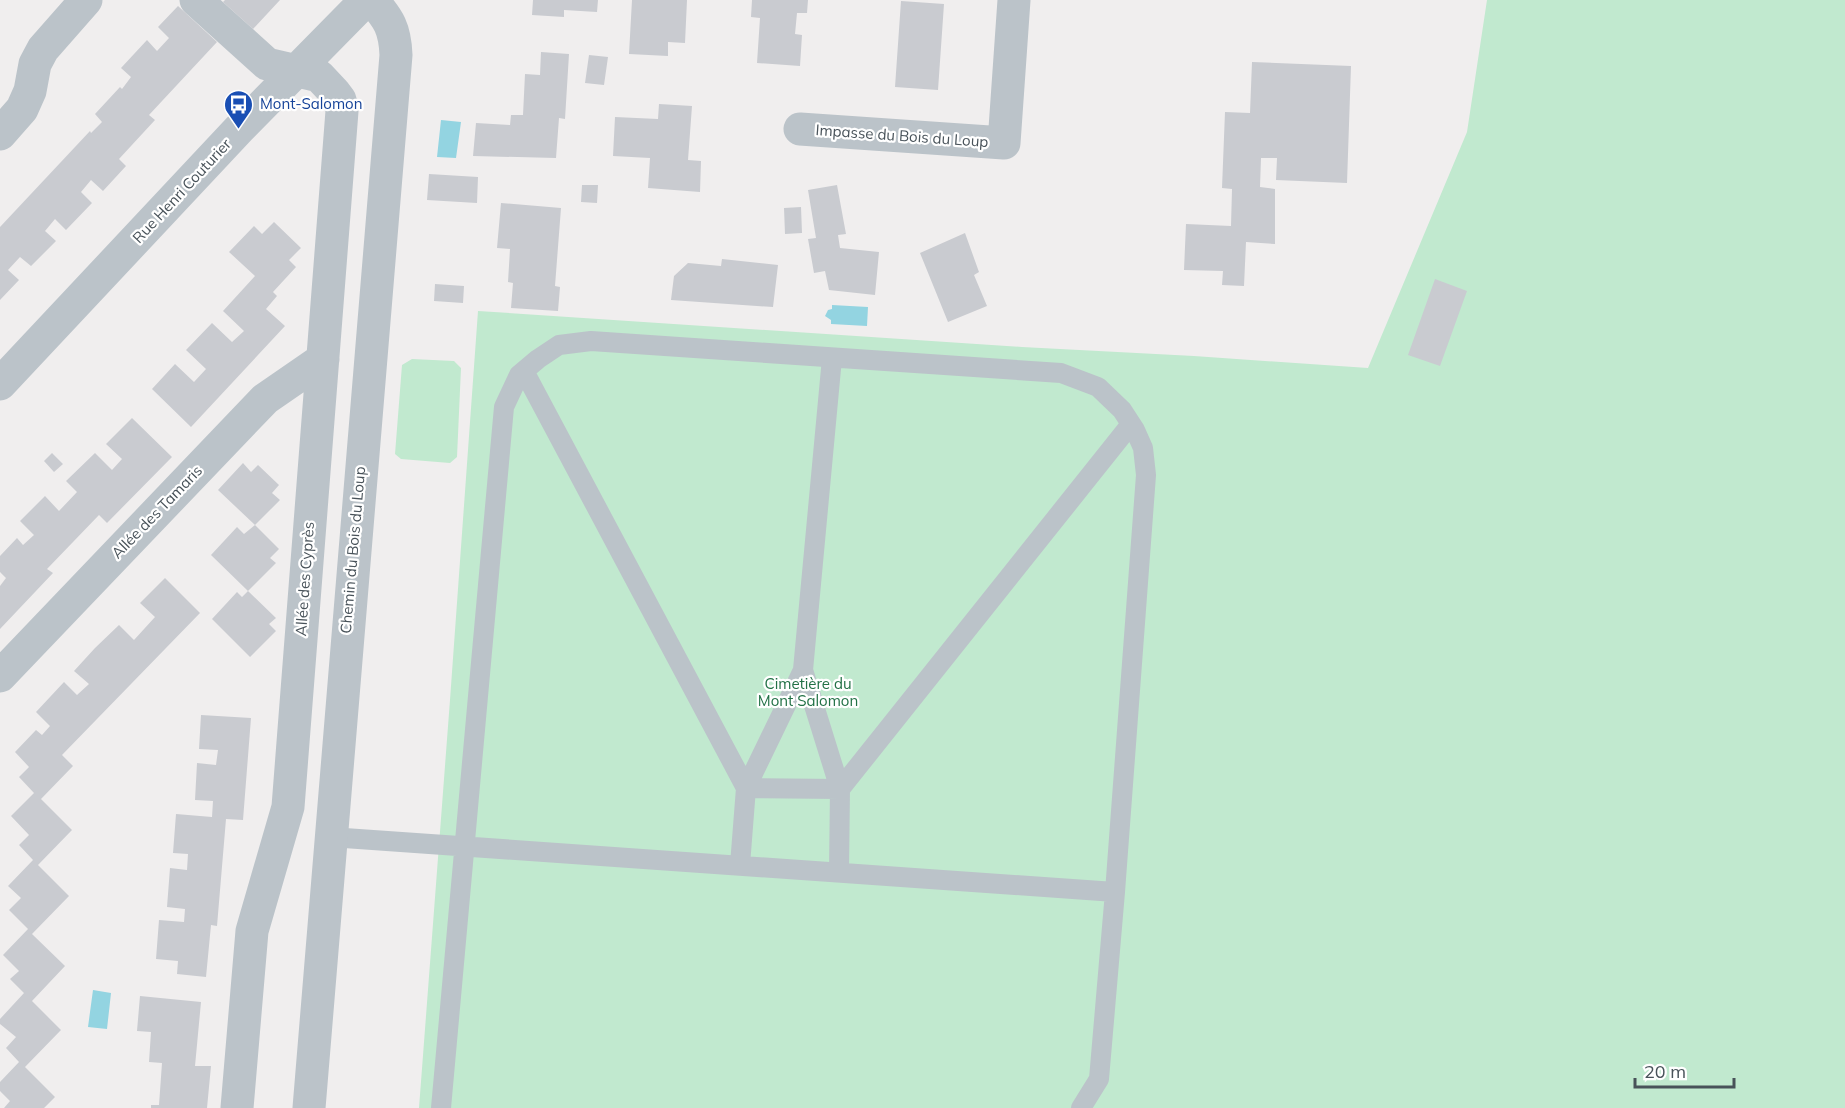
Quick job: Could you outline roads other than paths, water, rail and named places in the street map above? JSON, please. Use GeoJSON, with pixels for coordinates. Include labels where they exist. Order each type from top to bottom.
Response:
{"type":"FeatureCollection","features":[{"type":"Feature","properties":{"kind":"street"},"geometry":{"type":"LineString","coordinates":[[0,134],[22,109],[30,91],[35,64],[86,0]]}},
{"type":"Feature","properties":{"kind":"street","name":"Allée des Cyprès"},"geometry":{"type":"LineString","coordinates":[[196,0],[267,64],[319,76],[340,100],[342,111],[288,807],[252,931],[237,1108]]}},
{"type":"Feature","properties":{"kind":"street","name":"Rue Henri Couturier"},"geometry":{"type":"LineString","coordinates":[[0,384],[296,70],[366,0]]}},
{"type":"Feature","properties":{"kind":"street","name":"Chemin du Bois du Loup"},"geometry":{"type":"LineString","coordinates":[[309,1108],[396,55],[391,23],[372,0]]}},
{"type":"Feature","properties":{"kind":"street","name":"Impasse du Bois du Loup"},"geometry":{"type":"LineString","coordinates":[[800,129],[1004,144],[1014,0]]}},
{"type":"Feature","properties":{"kind":"street","name":"Allée des Tamaris"},"geometry":{"type":"LineString","coordinates":[[0,676],[265,399],[323,359]]}},
{"type":"Feature","properties":{"kind":"lane"},"geometry":{"type":"LineString","coordinates":[[441,1108],[504,407],[519,375],[538,359],[559,345],[591,341],[1061,374],[1098,387],[1122,410],[1131,424],[1143,448],[1146,475],[1115,892],[1098,1079],[1081,1108]]}},
{"type":"Feature","properties":{"kind":"lane"},"geometry":{"type":"LineString","coordinates":[[740,865],[746,788],[803,670],[832,358]]}},
{"type":"Feature","properties":{"kind":"lane"},"geometry":{"type":"LineString","coordinates":[[524,371],[746,788]]}},
{"type":"Feature","properties":{"kind":"lane"},"geometry":{"type":"LineString","coordinates":[[840,789],[1131,424]]}},
{"type":"Feature","properties":{"kind":"lane"},"geometry":{"type":"LineString","coordinates":[[803,670],[840,789],[839,872]]}},
{"type":"Feature","properties":{"kind":"lane"},"geometry":{"type":"LineString","coordinates":[[746,788],[840,789]]}},
{"type":"Feature","properties":{"kind":"lane"},"geometry":{"type":"LineString","coordinates":[[330,837],[1115,892]]}},
{"type":"Feature","properties":{"kind":"water"},"geometry":{"type":"Polygon","coordinates":[[[441,120],[461,122],[456,158],[437,157],[441,120]]]}},
{"type":"Feature","properties":{"kind":"water"},"geometry":{"type":"Polygon","coordinates":[[[832,305],[868,307],[867,326],[831,324],[831,320],[825,316],[828,310],[832,309],[832,305]]]}},
{"type":"Feature","properties":{"kind":"water"},"geometry":{"type":"Polygon","coordinates":[[[93,990],[111,993],[107,1029],[88,1027],[93,990]]]}},
{"type":"Feature","properties":{"kind":"place","name":"Mont-Salomon"},"geometry":{"type":"Point","coordinates":[239,130]}},
{"type":"Feature","properties":{"kind":"park label","name":"Cimetière du Mont Salomon"},"geometry":{"type":"Point","coordinates":[808,692]}}]}
